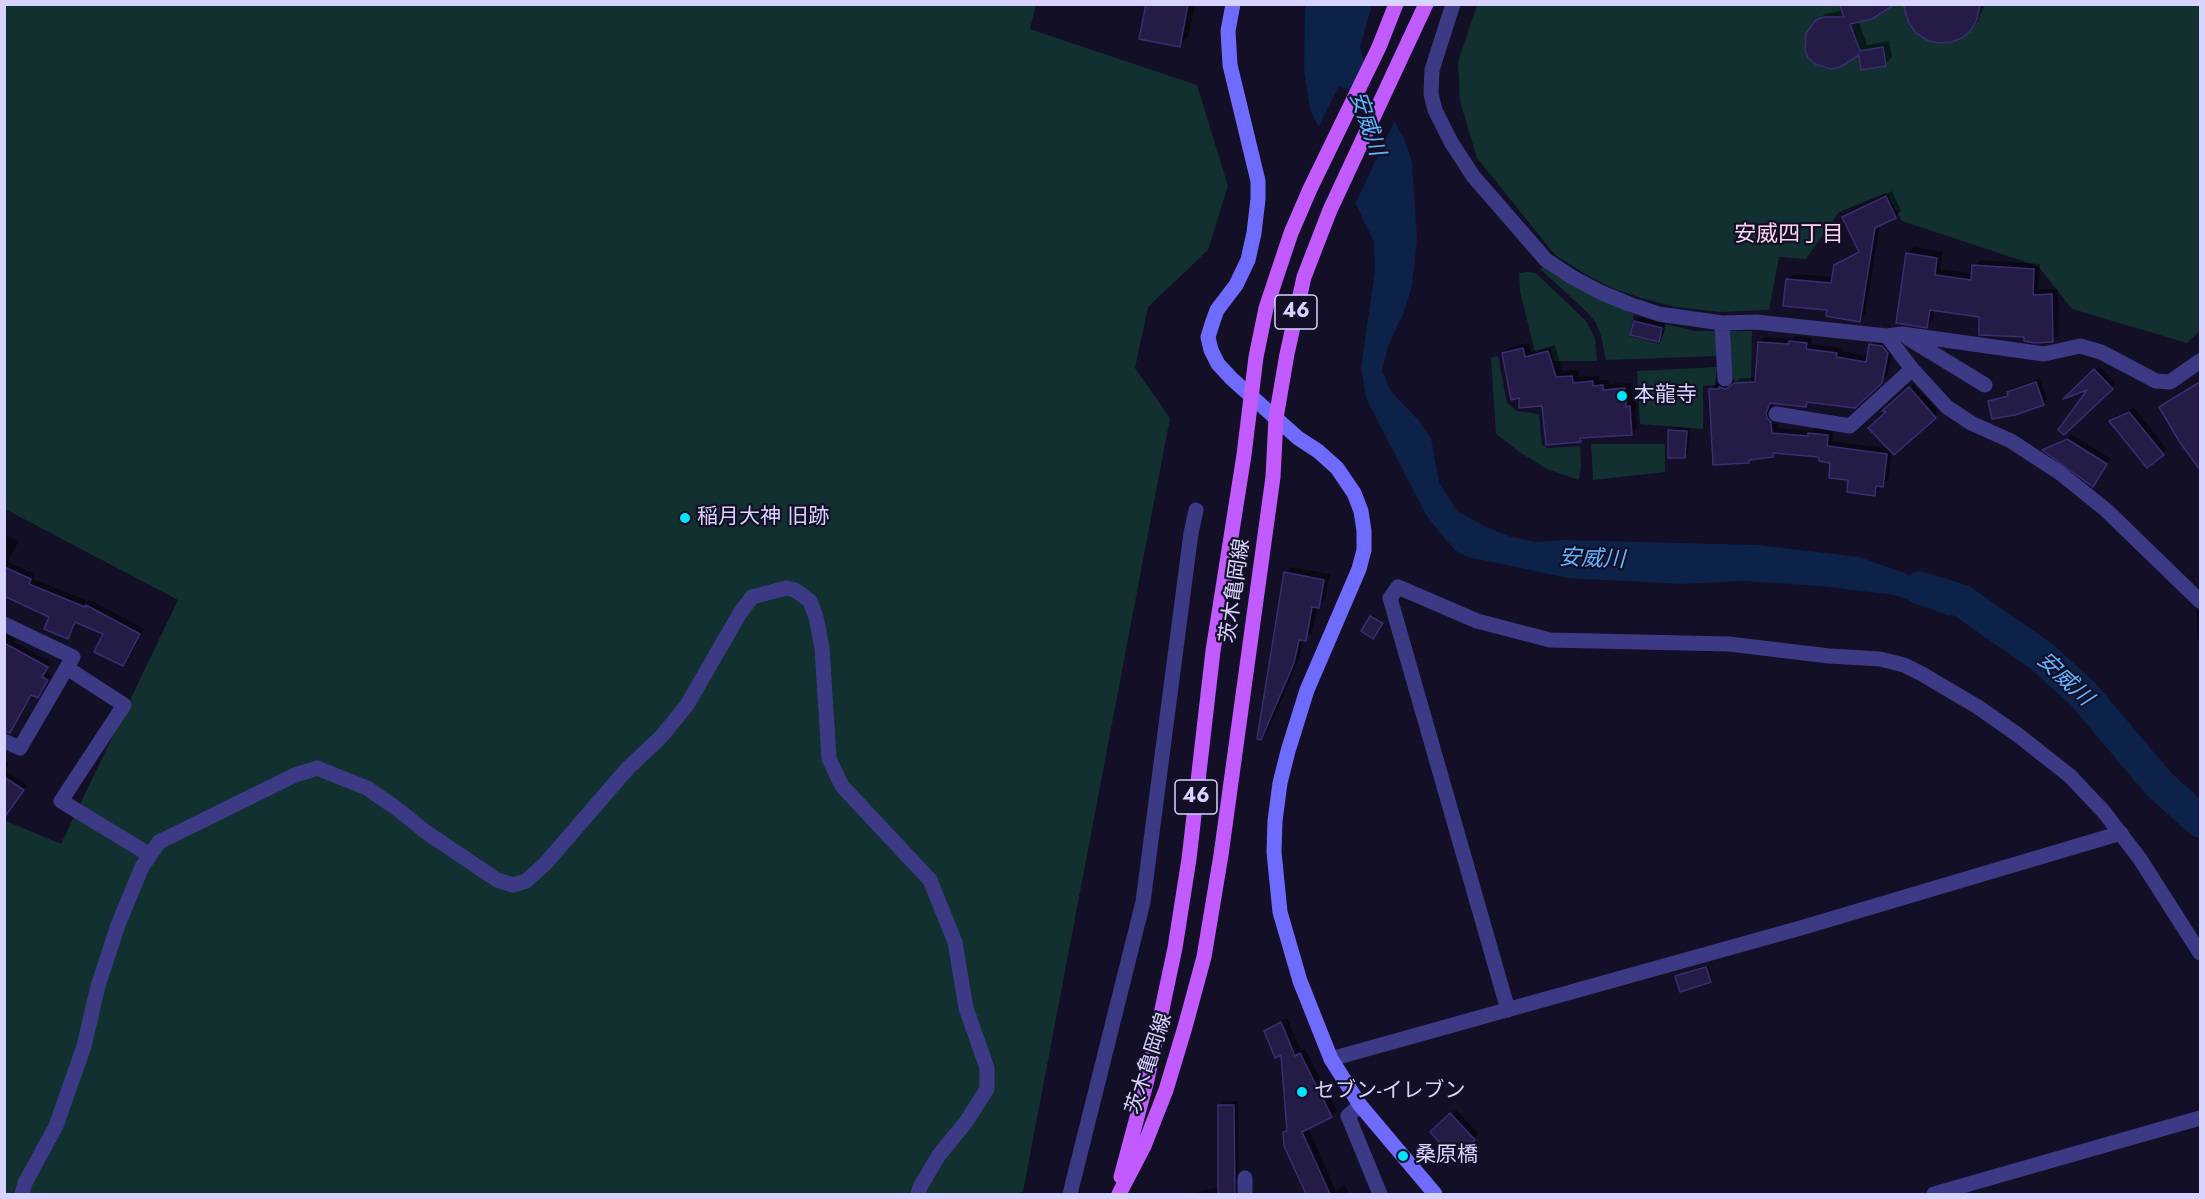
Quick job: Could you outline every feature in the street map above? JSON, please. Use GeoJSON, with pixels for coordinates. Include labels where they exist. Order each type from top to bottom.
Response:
{"type":"FeatureCollection","features":[{"type":"Feature","properties":{"kind":"main road","name":"茨木亀岡線"},"geometry":{"type":"LineString","coordinates":[[1118,1194],[1147,1080],[1175,948],[1189,859],[1213,651],[1244,455],[1250,396],[1266,308],[1291,233],[1396,4]]}},
{"type":"Feature","properties":{"kind":"main road","name":"茨木亀岡線"},"geometry":{"type":"LineString","coordinates":[[1118,1194],[1144,1146],[1166,1090],[1203,957],[1221,855],[1273,477],[1276,418],[1304,277],[1330,210],[1387,92],[1426,4]]}},
{"type":"Feature","properties":{"kind":"street"},"geometry":{"type":"LineString","coordinates":[[1233,4],[1228,31],[1230,65],[1258,182],[1258,209],[1248,260],[1236,285],[1217,310],[1208,337],[1211,350],[1218,364],[1250,396],[1337,468],[1354,493],[1361,511],[1364,531],[1364,550],[1359,569],[1307,690],[1280,783],[1275,821],[1275,880],[1280,912],[1299,981],[1331,1059],[1360,1105],[1435,1194]]}},
{"type":"Feature","properties":{"kind":"street"},"geometry":{"type":"LineString","coordinates":[[1453,4],[1435,57],[1430,81],[1435,110],[1461,159],[1491,198],[1546,260],[1586,285],[1659,314],[1722,323],[1756,322],[1895,335],[2044,354],[2080,346],[2101,352],[2156,381],[2170,382],[2199,365]]}},
{"type":"Feature","properties":{"kind":"street"},"geometry":{"type":"LineString","coordinates":[[1722,323],[1725,379]]}},
{"type":"Feature","properties":{"kind":"street"},"geometry":{"type":"LineString","coordinates":[[1895,335],[1912,369],[1957,415],[1989,433],[2011,441],[2060,473],[2106,510],[2200,601]]}},
{"type":"Feature","properties":{"kind":"street"},"geometry":{"type":"LineString","coordinates":[[1895,335],[1985,385]]}},
{"type":"Feature","properties":{"kind":"street"},"geometry":{"type":"LineString","coordinates":[[1776,414],[1850,426],[1912,369]]}},
{"type":"Feature","properties":{"kind":"street"},"geometry":{"type":"LineString","coordinates":[[1070,1194],[1143,902],[1191,533],[1196,510]]}},
{"type":"Feature","properties":{"kind":"street"},"geometry":{"type":"LineString","coordinates":[[1508,1010],[1390,598],[1398,587],[1477,621],[1550,640],[1729,644],[1829,656],[1880,659],[1904,665],[1978,707],[2070,776],[2121,833],[2162,891],[2200,953]]}},
{"type":"Feature","properties":{"kind":"street"},"geometry":{"type":"LineString","coordinates":[[22,1194],[25,1183],[56,1126],[84,1046],[98,986],[118,925],[142,867],[159,842],[295,775],[317,768],[367,788],[497,880],[513,885],[526,881],[545,864],[628,768],[661,738],[687,705],[740,613],[752,597],[777,589],[795,590],[810,601],[816,616],[822,648],[829,759],[842,786],[930,880],[955,942],[966,1008],[987,1068],[987,1089],[966,1122],[939,1155],[918,1194]]}},
{"type":"Feature","properties":{"kind":"street"},"geometry":{"type":"LineString","coordinates":[[4,624],[73,657],[20,748],[4,741]]}},
{"type":"Feature","properties":{"kind":"street"},"geometry":{"type":"LineString","coordinates":[[67,668],[124,705],[61,801],[150,855]]}},
{"type":"Feature","properties":{"kind":"street"},"geometry":{"type":"LineString","coordinates":[[1331,1059],[1804,927],[2121,833]]}},
{"type":"Feature","properties":{"kind":"street"},"geometry":{"type":"LineString","coordinates":[[1360,1105],[1348,1116],[1380,1194]]}},
{"type":"Feature","properties":{"kind":"street"},"geometry":{"type":"LineString","coordinates":[[1934,1194],[2200,1118]]}},
{"type":"Feature","properties":{"kind":"street"},"geometry":{"type":"LineString","coordinates":[[1245,1178],[1245,1194]]}},
{"type":"Feature","properties":{"kind":"green space"},"geometry":{"type":"Polygon","coordinates":[[[5,5],[1036,5],[1030,29],[1197,85],[1228,186],[1208,250],[1148,307],[1135,368],[1170,418],[1023,1192],[1011,1194],[5,1194],[4,820],[61,844],[178,600],[5,509],[5,5]]]}},
{"type":"Feature","properties":{"kind":"green space"},"geometry":{"type":"Polygon","coordinates":[[[1477,5],[2200,5],[2200,331],[2187,343],[2072,309],[2038,266],[1902,221],[1886,193],[1839,212],[1806,259],[1779,257],[1769,310],[1720,312],[1676,307],[1612,288],[1555,255],[1477,158],[1460,101],[1458,62],[1477,5]]]}},
{"type":"Feature","properties":{"kind":"green space"},"geometry":{"type":"Polygon","coordinates":[[[1544,266],[1585,292],[1634,314],[1629,336],[1660,344],[1665,324],[1695,331],[1718,331],[1720,356],[1606,360],[1596,323],[1540,269],[1544,266]]]}},
{"type":"Feature","properties":{"kind":"green space"},"geometry":{"type":"Polygon","coordinates":[[[1519,273],[1536,273],[1586,321],[1595,338],[1597,361],[1554,361],[1550,348],[1535,352],[1520,291],[1519,273]]]}},
{"type":"Feature","properties":{"kind":"green space"},"geometry":{"type":"Polygon","coordinates":[[[1725,331],[1752,331],[1751,385],[1736,382],[1730,376],[1725,331]]]}},
{"type":"Feature","properties":{"kind":"green space"},"geometry":{"type":"Polygon","coordinates":[[[1498,356],[1507,403],[1517,411],[1539,414],[1542,445],[1548,448],[1580,446],[1579,480],[1547,469],[1496,434],[1491,358],[1498,356]]]}},
{"type":"Feature","properties":{"kind":"green space"},"geometry":{"type":"Polygon","coordinates":[[[1717,367],[1715,385],[1703,386],[1703,429],[1640,424],[1637,371],[1717,367]]]}},
{"type":"Feature","properties":{"kind":"green space"},"geometry":{"type":"Polygon","coordinates":[[[1591,444],[1665,444],[1665,472],[1593,480],[1591,444]]]}},
{"type":"Feature","properties":{"kind":"water"},"geometry":{"type":"Polygon","coordinates":[[[1305,5],[1350,5],[1348,28],[1353,59],[1403,136],[1412,162],[1417,239],[1412,286],[1404,312],[1388,346],[1382,371],[1390,390],[1421,423],[1431,438],[1439,483],[1457,511],[1508,536],[1535,542],[1565,540],[1758,545],[1859,557],[1961,593],[1962,601],[1949,616],[1895,595],[1820,586],[1744,581],[1682,584],[1568,578],[1468,557],[1456,551],[1425,513],[1366,398],[1361,367],[1375,271],[1374,242],[1310,109],[1304,69],[1305,5]]]}},
{"type":"Feature","properties":{"kind":"pier"},"geometry":{"type":"Polygon","coordinates":[[[1355,53],[1355,58],[1396,118],[1354,206],[1316,132],[1355,53]]]}},
{"type":"Feature","properties":{"kind":"building"},"geometry":{"type":"Polygon","coordinates":[[[1146,4],[1188,4],[1180,47],[1139,39],[1146,4]]]}},
{"type":"Feature","properties":{"kind":"building"},"geometry":{"type":"Polygon","coordinates":[[[1839,4],[1895,4],[1872,19],[1850,24],[1860,51],[1883,47],[1886,66],[1861,70],[1859,55],[1840,67],[1831,69],[1815,64],[1808,58],[1805,50],[1806,33],[1816,20],[1824,17],[1844,17],[1839,4]]]}},
{"type":"Feature","properties":{"kind":"building"},"geometry":{"type":"Polygon","coordinates":[[[1903,4],[1980,4],[1977,19],[1971,30],[1962,38],[1938,43],[1927,40],[1916,33],[1909,23],[1903,4]]]}},
{"type":"Feature","properties":{"kind":"building"},"geometry":{"type":"Polygon","coordinates":[[[1886,196],[1896,218],[1875,228],[1860,322],[1826,316],[1827,310],[1783,306],[1786,279],[1831,283],[1834,265],[1859,252],[1842,217],[1886,196]]]}},
{"type":"Feature","properties":{"kind":"building"},"geometry":{"type":"Polygon","coordinates":[[[1906,253],[1937,258],[1935,275],[1971,280],[1972,265],[2034,269],[2033,295],[2052,294],[2053,342],[2035,343],[2024,341],[2024,337],[1979,335],[1979,317],[1930,310],[1927,328],[1896,323],[1906,253]]]}},
{"type":"Feature","properties":{"kind":"building"},"geometry":{"type":"Polygon","coordinates":[[[1634,321],[1662,328],[1659,342],[1630,335],[1634,321]]]}},
{"type":"Feature","properties":{"kind":"building"},"geometry":{"type":"Polygon","coordinates":[[[1789,341],[1807,343],[1806,349],[1837,353],[1836,357],[1866,362],[1869,344],[1882,346],[1888,353],[1882,383],[1855,408],[1807,402],[1806,407],[1770,403],[1766,413],[1771,422],[1772,433],[1828,435],[1827,446],[1887,454],[1883,487],[1876,486],[1875,496],[1847,492],[1848,480],[1829,478],[1830,463],[1819,461],[1819,457],[1773,453],[1773,457],[1749,460],[1749,463],[1713,465],[1709,389],[1719,389],[1719,387],[1726,389],[1734,383],[1755,382],[1758,342],[1789,344],[1789,341]]]}},
{"type":"Feature","properties":{"kind":"building"},"geometry":{"type":"Polygon","coordinates":[[[1523,348],[1525,357],[1548,351],[1556,377],[1572,376],[1573,383],[1593,381],[1593,386],[1603,385],[1603,390],[1625,388],[1626,407],[1630,406],[1632,435],[1580,438],[1581,442],[1546,445],[1542,406],[1519,408],[1519,398],[1511,400],[1502,353],[1523,348]]]}},
{"type":"Feature","properties":{"kind":"building"},"geometry":{"type":"Polygon","coordinates":[[[2094,369],[2113,389],[2064,435],[2058,430],[2087,390],[2063,399],[2094,369]]]}},
{"type":"Feature","properties":{"kind":"building"},"geometry":{"type":"Polygon","coordinates":[[[2036,382],[2044,405],[2015,415],[1992,419],[1988,401],[2008,396],[2007,392],[2036,382]]]}},
{"type":"Feature","properties":{"kind":"building"},"geometry":{"type":"Polygon","coordinates":[[[2200,382],[2200,470],[2159,407],[2200,382]]]}},
{"type":"Feature","properties":{"kind":"building"},"geometry":{"type":"Polygon","coordinates":[[[1909,387],[1936,418],[1894,455],[1868,428],[1886,412],[1882,411],[1909,387]]]}},
{"type":"Feature","properties":{"kind":"building"},"geometry":{"type":"Polygon","coordinates":[[[2129,412],[2164,455],[2147,468],[2109,421],[2129,412]]]}},
{"type":"Feature","properties":{"kind":"building"},"geometry":{"type":"Polygon","coordinates":[[[1668,430],[1687,431],[1685,458],[1668,458],[1668,430]]]}},
{"type":"Feature","properties":{"kind":"building"},"geometry":{"type":"Polygon","coordinates":[[[2067,439],[2107,464],[2093,487],[2042,450],[2067,439]]]}},
{"type":"Feature","properties":{"kind":"building"},"geometry":{"type":"Polygon","coordinates":[[[4,567],[31,579],[29,584],[85,607],[86,605],[140,634],[123,666],[94,652],[103,634],[75,622],[68,639],[44,629],[49,617],[4,596],[4,567]]]}},
{"type":"Feature","properties":{"kind":"building"},"geometry":{"type":"Polygon","coordinates":[[[1284,572],[1324,580],[1319,608],[1312,607],[1306,641],[1299,640],[1294,663],[1261,740],[1257,739],[1284,572]]]}},
{"type":"Feature","properties":{"kind":"building"},"geometry":{"type":"Polygon","coordinates":[[[1370,616],[1383,623],[1373,639],[1361,631],[1370,616]]]}},
{"type":"Feature","properties":{"kind":"building"},"geometry":{"type":"Polygon","coordinates":[[[4,643],[48,667],[42,677],[48,680],[38,698],[31,695],[10,733],[4,731],[4,643]]]}},
{"type":"Feature","properties":{"kind":"building"},"geometry":{"type":"Polygon","coordinates":[[[4,777],[24,790],[4,818],[4,777]]]}},
{"type":"Feature","properties":{"kind":"building"},"geometry":{"type":"Polygon","coordinates":[[[1706,967],[1711,982],[1680,992],[1675,976],[1706,967]]]}},
{"type":"Feature","properties":{"kind":"building"},"geometry":{"type":"Polygon","coordinates":[[[1281,1022],[1295,1056],[1300,1053],[1332,1117],[1302,1132],[1330,1194],[1306,1194],[1284,1146],[1283,1132],[1287,1131],[1281,1055],[1275,1058],[1264,1031],[1281,1022]]]}},
{"type":"Feature","properties":{"kind":"building"},"geometry":{"type":"Polygon","coordinates":[[[1218,1105],[1234,1105],[1235,1194],[1218,1194],[1218,1105]]]}},
{"type":"Feature","properties":{"kind":"building"},"geometry":{"type":"Polygon","coordinates":[[[1450,1113],[1475,1140],[1455,1159],[1430,1132],[1450,1113]]]}},
{"type":"Feature","properties":{"kind":"waterway","name":"安威川"},"geometry":{"type":"LineString","coordinates":[[1350,73],[1343,47],[1355,4]]}},
{"type":"Feature","properties":{"kind":"waterway","name":"安威川"},"geometry":{"type":"LineString","coordinates":[[1920,588],[1962,601],[2041,656],[2083,694],[2159,784],[2200,821]]}},
{"type":"Feature","properties":{"kind":"place","name":"本龍寺"},"geometry":{"type":"Point","coordinates":[1622,396]}},
{"type":"Feature","properties":{"kind":"place","name":"稲月大神 旧跡"},"geometry":{"type":"Point","coordinates":[685,518]}},
{"type":"Feature","properties":{"kind":"place","name":"セブン-イレブン"},"geometry":{"type":"Point","coordinates":[1302,1092]}},
{"type":"Feature","properties":{"kind":"place","name":"桑原橋"},"geometry":{"type":"Point","coordinates":[1403,1156]}},
{"type":"Feature","properties":{"kind":"district","name":"安威四丁目"},"geometry":{"type":"Point","coordinates":[1789,236]}}]}
